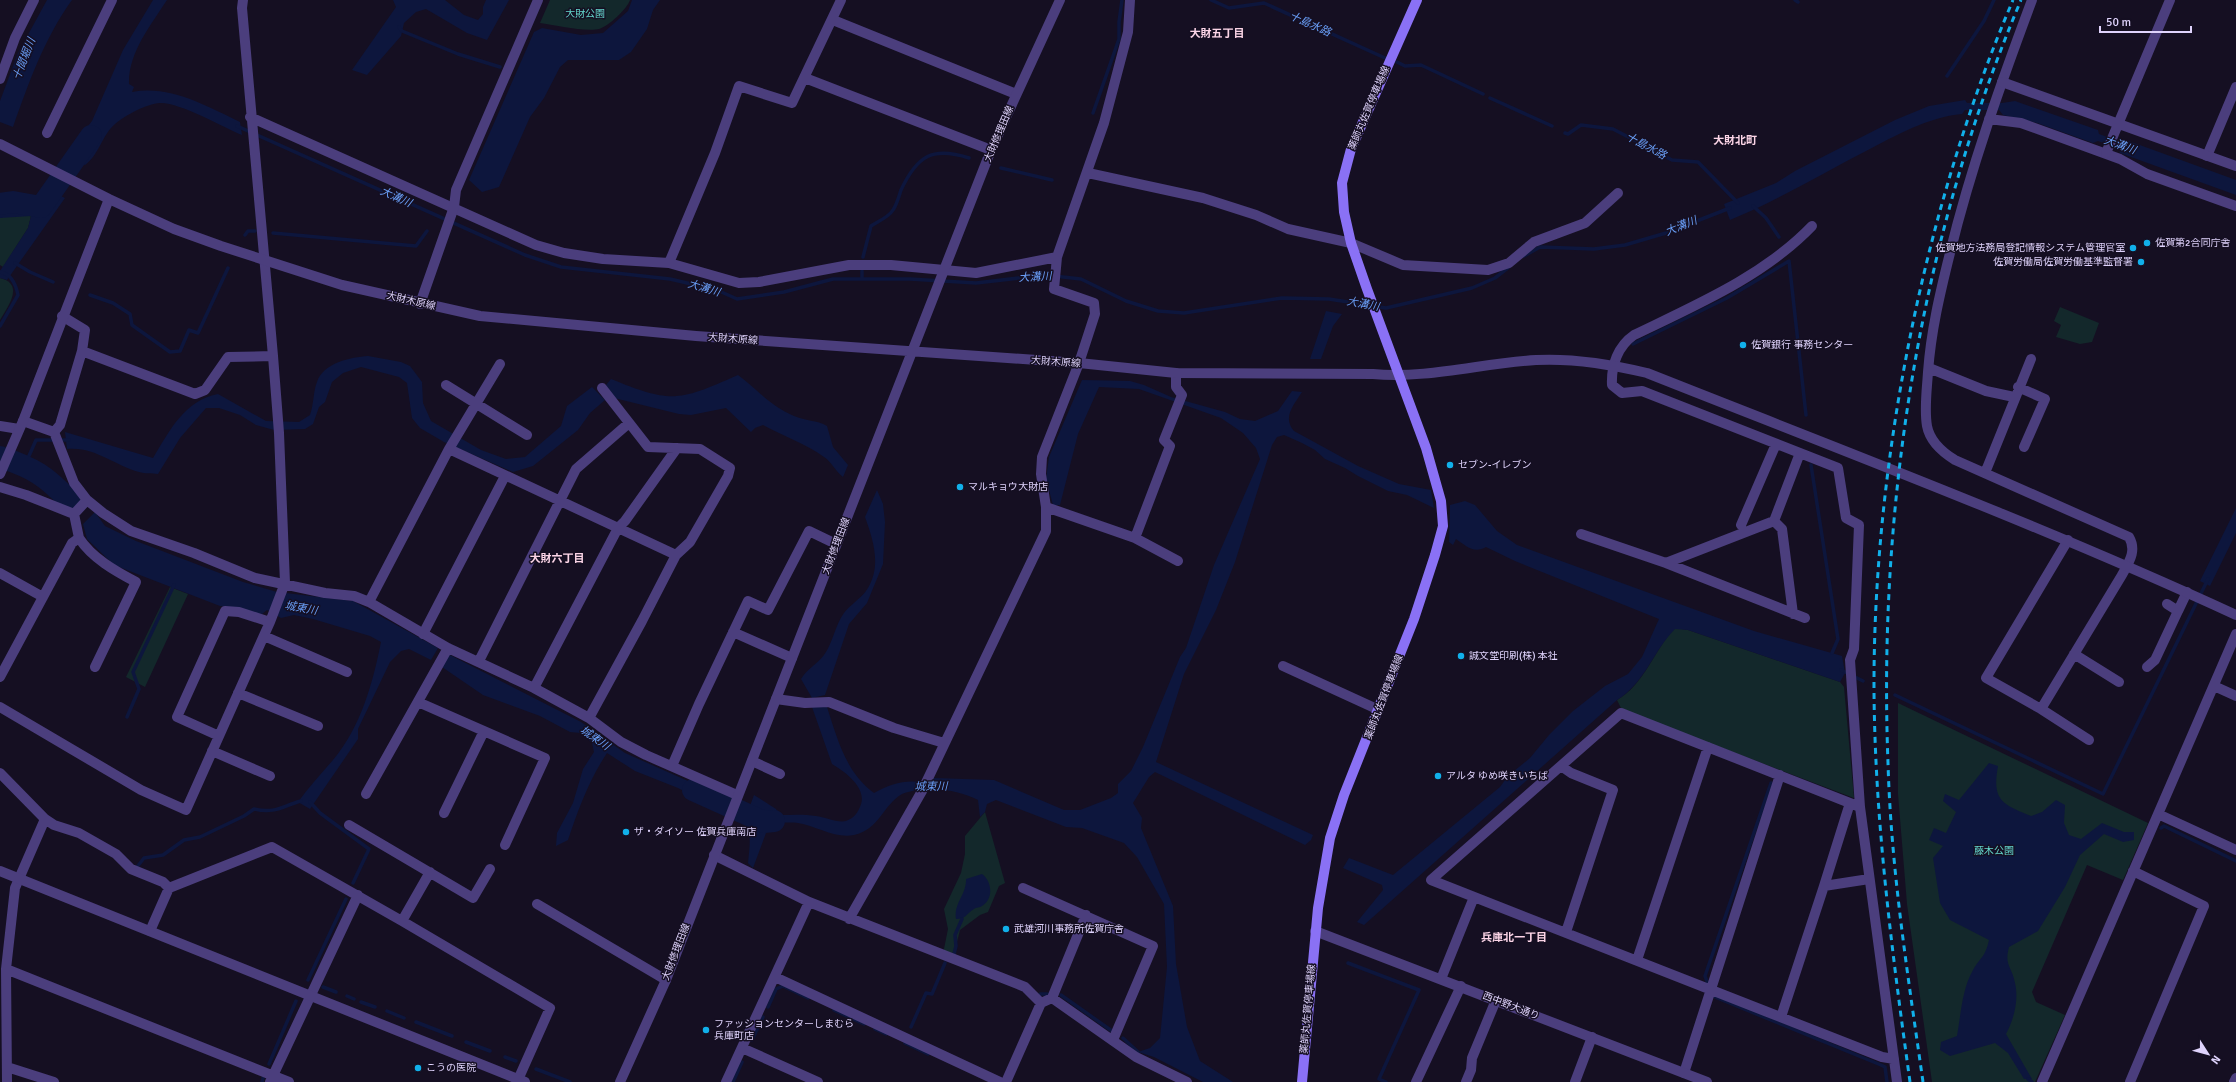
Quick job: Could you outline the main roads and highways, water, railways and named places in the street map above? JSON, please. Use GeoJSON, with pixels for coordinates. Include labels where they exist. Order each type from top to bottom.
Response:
{"type":"FeatureCollection","features":[{"type":"Feature","properties":{"kind":"main road","name":"薬師丸佐賀停車場線"},"geometry":{"type":"LineString","coordinates":[[1302,1082],[1315,931],[1321,879],[1330,838],[1344,795],[1414,619],[1435,556],[1443,526],[1441,501],[1436,484],[1400,376],[1367,290],[1351,242],[1344,212],[1342,182],[1351,149],[1417,0]]}},
{"type":"Feature","properties":{"kind":"water","name":"十間堀川"},"geometry":{"type":"Polygon","coordinates":[[[47,0],[72,0],[45,45],[31,77],[13,127],[0,122],[0,101],[18,53],[47,0]]]}},
{"type":"Feature","properties":{"kind":"water"},"geometry":{"type":"Polygon","coordinates":[[[153,0],[167,0],[136,50],[130,73],[129,84],[134,87],[132,92],[161,91],[188,98],[240,122],[242,135],[178,106],[160,103],[154,104],[136,110],[115,124],[107,134],[94,156],[85,165],[65,155],[92,121],[123,50],[153,0]]]}},
{"type":"Feature","properties":{"kind":"water"},"geometry":{"type":"Polygon","coordinates":[[[393,0],[445,0],[464,15],[478,20],[483,14],[483,7],[486,0],[509,0],[487,40],[467,33],[426,9],[416,12],[404,23],[401,36],[367,75],[352,70],[396,7],[393,0]]]}},
{"type":"Feature","properties":{"kind":"water"},"geometry":{"type":"Polygon","coordinates":[[[632,0],[660,0],[653,10],[647,29],[631,52],[619,60],[568,60],[560,67],[544,98],[530,117],[499,187],[482,192],[469,180],[534,32],[542,28],[581,35],[603,33],[628,11],[632,0]]]}},
{"type":"Feature","properties":{"kind":"water"},"geometry":{"type":"Polygon","coordinates":[[[1965,100],[1967,103],[2002,103],[2015,101],[2098,130],[2099,134],[2121,142],[2126,140],[2236,180],[2236,195],[2120,153],[2119,149],[2098,141],[2093,143],[2037,123],[2003,115],[1999,110],[1965,110],[1962,114],[1937,119],[1900,133],[1782,196],[1730,220],[1724,204],[1776,183],[1795,171],[1895,120],[1929,106],[1965,100]]]}},
{"type":"Feature","properties":{"kind":"water"},"geometry":{"type":"Polygon","coordinates":[[[46,189],[65,198],[7,280],[0,278],[0,271],[28,228],[31,216],[0,218],[0,194],[38,198],[46,189]]]}},
{"type":"Feature","properties":{"kind":"water"},"geometry":{"type":"Polygon","coordinates":[[[1326,311],[1342,314],[1333,326],[1321,359],[1310,359],[1326,311]]]}},
{"type":"Feature","properties":{"kind":"water"},"geometry":{"type":"Polygon","coordinates":[[[368,356],[401,362],[410,366],[422,382],[423,403],[431,421],[481,450],[506,459],[525,457],[561,426],[567,406],[592,387],[605,400],[590,413],[578,430],[533,466],[513,472],[444,442],[420,428],[412,418],[407,383],[399,377],[361,367],[343,373],[332,382],[325,402],[319,407],[313,424],[305,429],[274,430],[256,425],[240,415],[219,408],[206,408],[180,438],[158,474],[144,473],[130,469],[86,450],[67,449],[65,432],[153,458],[172,427],[187,410],[196,403],[218,394],[266,421],[299,422],[310,415],[317,382],[320,375],[325,370],[338,362],[368,356]]]}},
{"type":"Feature","properties":{"kind":"water"},"geometry":{"type":"Polygon","coordinates":[[[738,375],[771,403],[786,412],[798,418],[827,426],[833,447],[848,465],[843,477],[827,459],[817,452],[763,425],[755,428],[751,432],[726,408],[691,415],[679,414],[614,398],[606,385],[611,379],[648,393],[662,396],[675,396],[702,390],[738,375]]]}},
{"type":"Feature","properties":{"kind":"water"},"geometry":{"type":"Polygon","coordinates":[[[1082,380],[1130,381],[1144,385],[1171,397],[1225,412],[1240,419],[1255,421],[1278,411],[1292,391],[1302,392],[1290,411],[1289,421],[1294,431],[1358,466],[1399,484],[1431,490],[1434,508],[1407,495],[1388,491],[1325,459],[1315,450],[1302,443],[1284,435],[1277,437],[1272,445],[1235,562],[1216,610],[1184,674],[1156,762],[1313,835],[1311,840],[1305,845],[1155,772],[1149,777],[1133,803],[1142,818],[1141,828],[1173,906],[1176,964],[1187,1027],[1200,1061],[1233,1082],[1203,1082],[1154,1057],[1138,1052],[1150,1048],[1160,1038],[1167,967],[1164,904],[1137,857],[1124,843],[1082,828],[1066,827],[996,800],[987,804],[985,812],[980,817],[978,800],[954,792],[927,790],[933,778],[994,780],[1064,810],[1080,810],[1111,798],[1118,793],[1118,784],[1131,771],[1143,747],[1180,657],[1186,648],[1214,565],[1260,459],[1256,448],[1243,433],[1221,418],[1139,389],[1099,387],[1078,434],[1060,505],[1053,505],[1046,479],[1049,457],[1082,380]]]}},
{"type":"Feature","properties":{"kind":"water"},"geometry":{"type":"Polygon","coordinates":[[[877,490],[883,504],[885,522],[883,564],[867,603],[849,624],[825,695],[812,698],[801,679],[806,672],[824,655],[830,645],[841,618],[846,610],[866,591],[874,573],[875,555],[865,517],[877,490]]]}},
{"type":"Feature","properties":{"kind":"water"},"geometry":{"type":"Polygon","coordinates":[[[1465,501],[1475,505],[1497,531],[1517,545],[1754,631],[1842,656],[1845,673],[1840,682],[1688,630],[1675,629],[1667,638],[1642,676],[1627,693],[1617,700],[1364,925],[1357,922],[1383,890],[1382,885],[1343,868],[1349,858],[1393,875],[1500,787],[1508,776],[1530,758],[1549,735],[1573,711],[1605,686],[1628,674],[1642,657],[1659,619],[1515,561],[1486,547],[1478,550],[1470,548],[1456,539],[1453,545],[1449,542],[1450,505],[1465,501]]]}},
{"type":"Feature","properties":{"kind":"water"},"geometry":{"type":"Polygon","coordinates":[[[2236,508],[2236,533],[2210,586],[2200,581],[2236,508]]]}},
{"type":"Feature","properties":{"kind":"water"},"geometry":{"type":"Polygon","coordinates":[[[95,512],[105,526],[136,541],[243,582],[277,592],[353,601],[438,648],[431,660],[409,649],[401,651],[390,662],[358,729],[358,739],[310,809],[298,802],[343,747],[351,733],[370,688],[381,642],[370,636],[313,619],[294,615],[281,618],[267,610],[262,614],[240,608],[220,606],[114,565],[87,539],[83,524],[95,512]]]}},
{"type":"Feature","properties":{"kind":"water"},"geometry":{"type":"Polygon","coordinates":[[[448,654],[581,722],[625,753],[715,793],[722,798],[717,809],[678,788],[635,771],[607,753],[584,795],[568,840],[556,846],[557,833],[573,803],[583,769],[594,752],[592,743],[581,733],[570,732],[540,716],[483,695],[442,667],[448,654]]]}},
{"type":"Feature","properties":{"kind":"water"},"geometry":{"type":"Polygon","coordinates":[[[826,704],[843,753],[856,775],[874,793],[897,783],[921,782],[917,790],[904,793],[895,799],[870,828],[854,835],[847,836],[833,834],[798,823],[773,824],[766,833],[753,868],[748,863],[750,847],[749,831],[744,822],[754,795],[776,809],[779,815],[811,815],[835,821],[846,821],[852,818],[859,809],[862,802],[862,795],[850,777],[832,764],[812,707],[826,704]]]}},
{"type":"Feature","properties":{"kind":"water"},"geometry":{"type":"Polygon","coordinates":[[[1989,763],[1998,766],[1996,786],[1998,794],[2006,804],[2012,808],[2031,816],[2042,812],[2056,800],[2065,805],[2064,823],[2069,835],[2081,839],[2102,823],[2124,832],[2134,832],[2134,840],[2123,842],[2104,834],[2080,855],[2065,887],[2038,931],[2009,947],[2007,958],[2014,977],[2016,1003],[2006,1034],[2032,1079],[2024,1079],[2008,1053],[1995,1043],[1950,1056],[1940,1050],[1941,1042],[1957,1036],[1966,985],[1973,970],[1984,954],[1989,940],[1950,920],[1940,903],[1933,858],[1943,846],[1929,840],[1934,828],[1946,833],[1956,812],[1943,801],[1945,794],[1959,800],[1989,763]]]}},
{"type":"Feature","properties":{"kind":"water"},"geometry":{"type":"Polygon","coordinates":[[[982,874],[990,885],[990,895],[986,903],[981,907],[975,908],[964,917],[956,919],[956,909],[966,884],[966,879],[982,874]]]}},
{"type":"Feature","properties":{"kind":"waterway"},"geometry":{"type":"LineString","coordinates":[[1093,113],[1119,39],[1119,22],[1122,0]]}},
{"type":"Feature","properties":{"kind":"waterway","name":"十島水路"},"geometry":{"type":"LineString","coordinates":[[1211,0],[1229,8],[1264,3],[1385,58]]}},
{"type":"Feature","properties":{"kind":"waterway"},"geometry":{"type":"LineString","coordinates":[[1947,76],[1984,21],[1994,0]]}},
{"type":"Feature","properties":{"kind":"waterway"},"geometry":{"type":"LineString","coordinates":[[399,27],[402,31],[458,54],[500,67]]}},
{"type":"Feature","properties":{"kind":"waterway","name":"十島水路"},"geometry":{"type":"LineString","coordinates":[[1397,62],[1405,66],[1421,65],[1483,94]]}},
{"type":"Feature","properties":{"kind":"waterway","name":"十島水路"},"geometry":{"type":"LineString","coordinates":[[1490,98],[1552,126]]}},
{"type":"Feature","properties":{"kind":"waterway","name":"十島水路"},"geometry":{"type":"LineString","coordinates":[[1565,133],[1568,134],[1581,125],[1613,129],[1672,160],[1698,162],[1738,203]]}},
{"type":"Feature","properties":{"kind":"waterway","name":"大溝川"},"geometry":{"type":"LineString","coordinates":[[237,126],[525,255],[561,267],[670,279],[717,290],[737,299],[784,292],[833,279],[910,279],[976,283],[1045,275],[1081,279],[1126,301],[1158,311],[1184,313],[1282,298],[1329,299],[1386,308],[1472,288],[1495,278],[1509,267]]}},
{"type":"Feature","properties":{"kind":"waterway"},"geometry":{"type":"LineString","coordinates":[[0,204],[13,202],[41,207],[91,136]]}},
{"type":"Feature","properties":{"kind":"waterway"},"geometry":{"type":"LineString","coordinates":[[863,257],[871,226],[891,213],[896,205],[907,178],[920,162],[935,154],[945,153],[969,158]]}},
{"type":"Feature","properties":{"kind":"waterway"},"geometry":{"type":"LineString","coordinates":[[1001,168],[1052,180]]}},
{"type":"Feature","properties":{"kind":"waterway"},"geometry":{"type":"LineString","coordinates":[[1753,206],[1766,218],[1779,237]]}},
{"type":"Feature","properties":{"kind":"waterway","name":"大溝川"},"geometry":{"type":"LineString","coordinates":[[1524,256],[1540,247],[1594,249],[1625,245],[1666,233],[1730,208]]}},
{"type":"Feature","properties":{"kind":"waterway"},"geometry":{"type":"LineString","coordinates":[[245,235],[248,231],[255,231]]}},
{"type":"Feature","properties":{"kind":"waterway"},"geometry":{"type":"LineString","coordinates":[[273,233],[416,246],[427,231]]}},
{"type":"Feature","properties":{"kind":"waterway"},"geometry":{"type":"LineString","coordinates":[[1633,344],[1727,298],[1789,261],[1806,415]]}},
{"type":"Feature","properties":{"kind":"waterway"},"geometry":{"type":"LineString","coordinates":[[15,263],[30,272],[53,282]]}},
{"type":"Feature","properties":{"kind":"waterway"},"geometry":{"type":"LineString","coordinates":[[90,295],[113,303],[130,314],[132,325],[170,352],[180,351],[189,330],[198,333],[228,268]]}},
{"type":"Feature","properties":{"kind":"waterway"},"geometry":{"type":"LineString","coordinates":[[862,271],[862,278]]}},
{"type":"Feature","properties":{"kind":"waterway"},"geometry":{"type":"LineString","coordinates":[[0,272],[8,275],[15,284],[18,295],[0,326]]}},
{"type":"Feature","properties":{"kind":"waterway"},"geometry":{"type":"LineString","coordinates":[[25,465],[36,440],[69,440]]}},
{"type":"Feature","properties":{"kind":"waterway"},"geometry":{"type":"LineString","coordinates":[[0,457],[31,469],[47,479],[71,502]]}},
{"type":"Feature","properties":{"kind":"waterway"},"geometry":{"type":"LineString","coordinates":[[1811,465],[1838,639],[1832,653]]}},
{"type":"Feature","properties":{"kind":"waterway"},"geometry":{"type":"LineString","coordinates":[[1895,695],[2103,794],[2208,579]]}},
{"type":"Feature","properties":{"kind":"waterway"},"geometry":{"type":"LineString","coordinates":[[127,717],[139,689],[133,672],[174,585]]}},
{"type":"Feature","properties":{"kind":"waterway"},"geometry":{"type":"LineString","coordinates":[[1841,670],[1863,681]]}},
{"type":"Feature","properties":{"kind":"waterway"},"geometry":{"type":"LineString","coordinates":[[1709,987],[1705,976],[1771,783]]}},
{"type":"Feature","properties":{"kind":"waterway","name":"城東川"},"geometry":{"type":"LineString","coordinates":[[693,790],[764,822],[774,821]]}},
{"type":"Feature","properties":{"kind":"waterway"},"geometry":{"type":"LineString","coordinates":[[137,867],[144,858],[163,855],[184,840],[200,837],[244,816],[254,809],[268,811],[274,810],[301,801]]}},
{"type":"Feature","properties":{"kind":"waterway"},"geometry":{"type":"LineString","coordinates":[[310,802],[320,813],[369,849],[353,883]]}},
{"type":"Feature","properties":{"kind":"waterway"},"geometry":{"type":"LineString","coordinates":[[2161,828],[2164,826],[2236,861]]}},
{"type":"Feature","properties":{"kind":"waterway"},"geometry":{"type":"LineString","coordinates":[[308,980],[346,899]]}},
{"type":"Feature","properties":{"kind":"waterway"},"geometry":{"type":"LineString","coordinates":[[954,954],[956,946],[955,935],[962,919]]}},
{"type":"Feature","properties":{"kind":"waterway"},"geometry":{"type":"LineString","coordinates":[[911,1027],[926,993],[932,994],[945,963]]}},
{"type":"Feature","properties":{"kind":"waterway"},"geometry":{"type":"LineString","coordinates":[[1348,963],[1419,990],[1379,1079],[1386,1082]]}},
{"type":"Feature","properties":{"kind":"waterway"},"geometry":{"type":"LineString","coordinates":[[768,1007],[776,989],[783,986],[808,998]]}},
{"type":"Feature","properties":{"kind":"waterway"},"geometry":{"type":"LineString","coordinates":[[323,987],[336,992]]}},
{"type":"Feature","properties":{"kind":"waterway"},"geometry":{"type":"LineString","coordinates":[[1040,994],[1048,994]]}},
{"type":"Feature","properties":{"kind":"waterway"},"geometry":{"type":"LineString","coordinates":[[1061,995],[1112,1031]]}},
{"type":"Feature","properties":{"kind":"waterway"},"geometry":{"type":"LineString","coordinates":[[347,996],[354,999]]}},
{"type":"Feature","properties":{"kind":"waterway"},"geometry":{"type":"LineString","coordinates":[[1715,997],[1881,1065],[1885,1067],[1887,1082]]}},
{"type":"Feature","properties":{"kind":"waterway"},"geometry":{"type":"LineString","coordinates":[[269,1064],[296,1001]]}},
{"type":"Feature","properties":{"kind":"waterway"},"geometry":{"type":"LineString","coordinates":[[361,1002],[375,1007]]}},
{"type":"Feature","properties":{"kind":"waterway"},"geometry":{"type":"LineString","coordinates":[[834,1010],[864,1024]]}},
{"type":"Feature","properties":{"kind":"waterway"},"geometry":{"type":"LineString","coordinates":[[387,1011],[404,1018]]}},
{"type":"Feature","properties":{"kind":"waterway"},"geometry":{"type":"LineString","coordinates":[[752,1040],[763,1017]]}},
{"type":"Feature","properties":{"kind":"waterway"},"geometry":{"type":"LineString","coordinates":[[416,1022],[452,1036]]}},
{"type":"Feature","properties":{"kind":"waterway"},"geometry":{"type":"LineString","coordinates":[[875,1029],[886,1034]]}},
{"type":"Feature","properties":{"kind":"waterway"},"geometry":{"type":"LineString","coordinates":[[1123,1038],[1138,1052]]}},
{"type":"Feature","properties":{"kind":"waterway"},"geometry":{"type":"LineString","coordinates":[[466,1042],[490,1051]]}},
{"type":"Feature","properties":{"kind":"waterway"},"geometry":{"type":"LineString","coordinates":[[905,1043],[928,1054]]}},
{"type":"Feature","properties":{"kind":"waterway"},"geometry":{"type":"LineString","coordinates":[[505,1057],[516,1061]]}},
{"type":"Feature","properties":{"kind":"waterway"},"geometry":{"type":"LineString","coordinates":[[733,1082],[742,1062]]}},
{"type":"Feature","properties":{"kind":"waterway"},"geometry":{"type":"LineString","coordinates":[[536,1069],[570,1082]]}},
{"type":"Feature","properties":{"kind":"waterway"},"geometry":{"type":"LineString","coordinates":[[262,1082],[263,1078]]}},
{"type":"Feature","properties":{"kind":"waterway"},"geometry":{"type":"LineString","coordinates":[[2028,1079],[2032,1082]]}},
{"type":"Feature","properties":{"kind":"railway"},"geometry":{"type":"LineString","coordinates":[[1910,1082],[1891,936],[1881,838],[1875,740],[1874,691],[1876,605],[1883,517],[1894,427],[1910,338],[1930,250],[1954,164],[1981,80],[2013,0]]}},
{"type":"Feature","properties":{"kind":"railway"},"geometry":{"type":"LineString","coordinates":[[1923,1082],[1896,883],[1890,803],[1887,666],[1890,568],[1899,471],[1913,374],[1932,278],[1956,184],[1986,91],[2021,0]]}},
{"type":"Feature","properties":{"kind":"place","name":"佐賀第2合同庁舎"},"geometry":{"type":"Point","coordinates":[2147,243]}},
{"type":"Feature","properties":{"kind":"place","name":"佐賀地方法務局登記情報システム管理官室"},"geometry":{"type":"Point","coordinates":[2133,248]}},
{"type":"Feature","properties":{"kind":"place","name":"佐賀労働局佐賀労働基準監督署"},"geometry":{"type":"Point","coordinates":[2141,262]}},
{"type":"Feature","properties":{"kind":"place","name":"佐賀銀行 事務センター"},"geometry":{"type":"Point","coordinates":[1743,345]}},
{"type":"Feature","properties":{"kind":"place","name":"セブン-イレブン"},"geometry":{"type":"Point","coordinates":[1450,465]}},
{"type":"Feature","properties":{"kind":"place","name":"マルキョウ大財店"},"geometry":{"type":"Point","coordinates":[960,487]}},
{"type":"Feature","properties":{"kind":"place","name":"誠文堂印刷(株) 本社"},"geometry":{"type":"Point","coordinates":[1461,656]}},
{"type":"Feature","properties":{"kind":"place","name":"アルタ ゆめ咲きいちば"},"geometry":{"type":"Point","coordinates":[1438,776]}},
{"type":"Feature","properties":{"kind":"place","name":"ザ・ダイソー 佐賀兵庫南店"},"geometry":{"type":"Point","coordinates":[626,832]}},
{"type":"Feature","properties":{"kind":"place","name":"武雄河川事務所佐賀庁舎"},"geometry":{"type":"Point","coordinates":[1006,929]}},
{"type":"Feature","properties":{"kind":"place","name":"ファッションセンターしまむら 兵庫町店"},"geometry":{"type":"Point","coordinates":[706,1030]}},
{"type":"Feature","properties":{"kind":"place","name":"こうの医院"},"geometry":{"type":"Point","coordinates":[418,1068]}},
{"type":"Feature","properties":{"kind":"district","name":"大財五丁目"},"geometry":{"type":"Point","coordinates":[1217,33]}},
{"type":"Feature","properties":{"kind":"district","name":"大財北町"},"geometry":{"type":"Point","coordinates":[1735,140]}},
{"type":"Feature","properties":{"kind":"district","name":"大財六丁目"},"geometry":{"type":"Point","coordinates":[557,558]}},
{"type":"Feature","properties":{"kind":"district","name":"兵庫北一丁目"},"geometry":{"type":"Point","coordinates":[1514,937]}},
{"type":"Feature","properties":{"kind":"park label","name":"大財公園"},"geometry":{"type":"Point","coordinates":[585,14]}},
{"type":"Feature","properties":{"kind":"park label","name":"藤木公園"},"geometry":{"type":"Point","coordinates":[1994,851]}}]}
